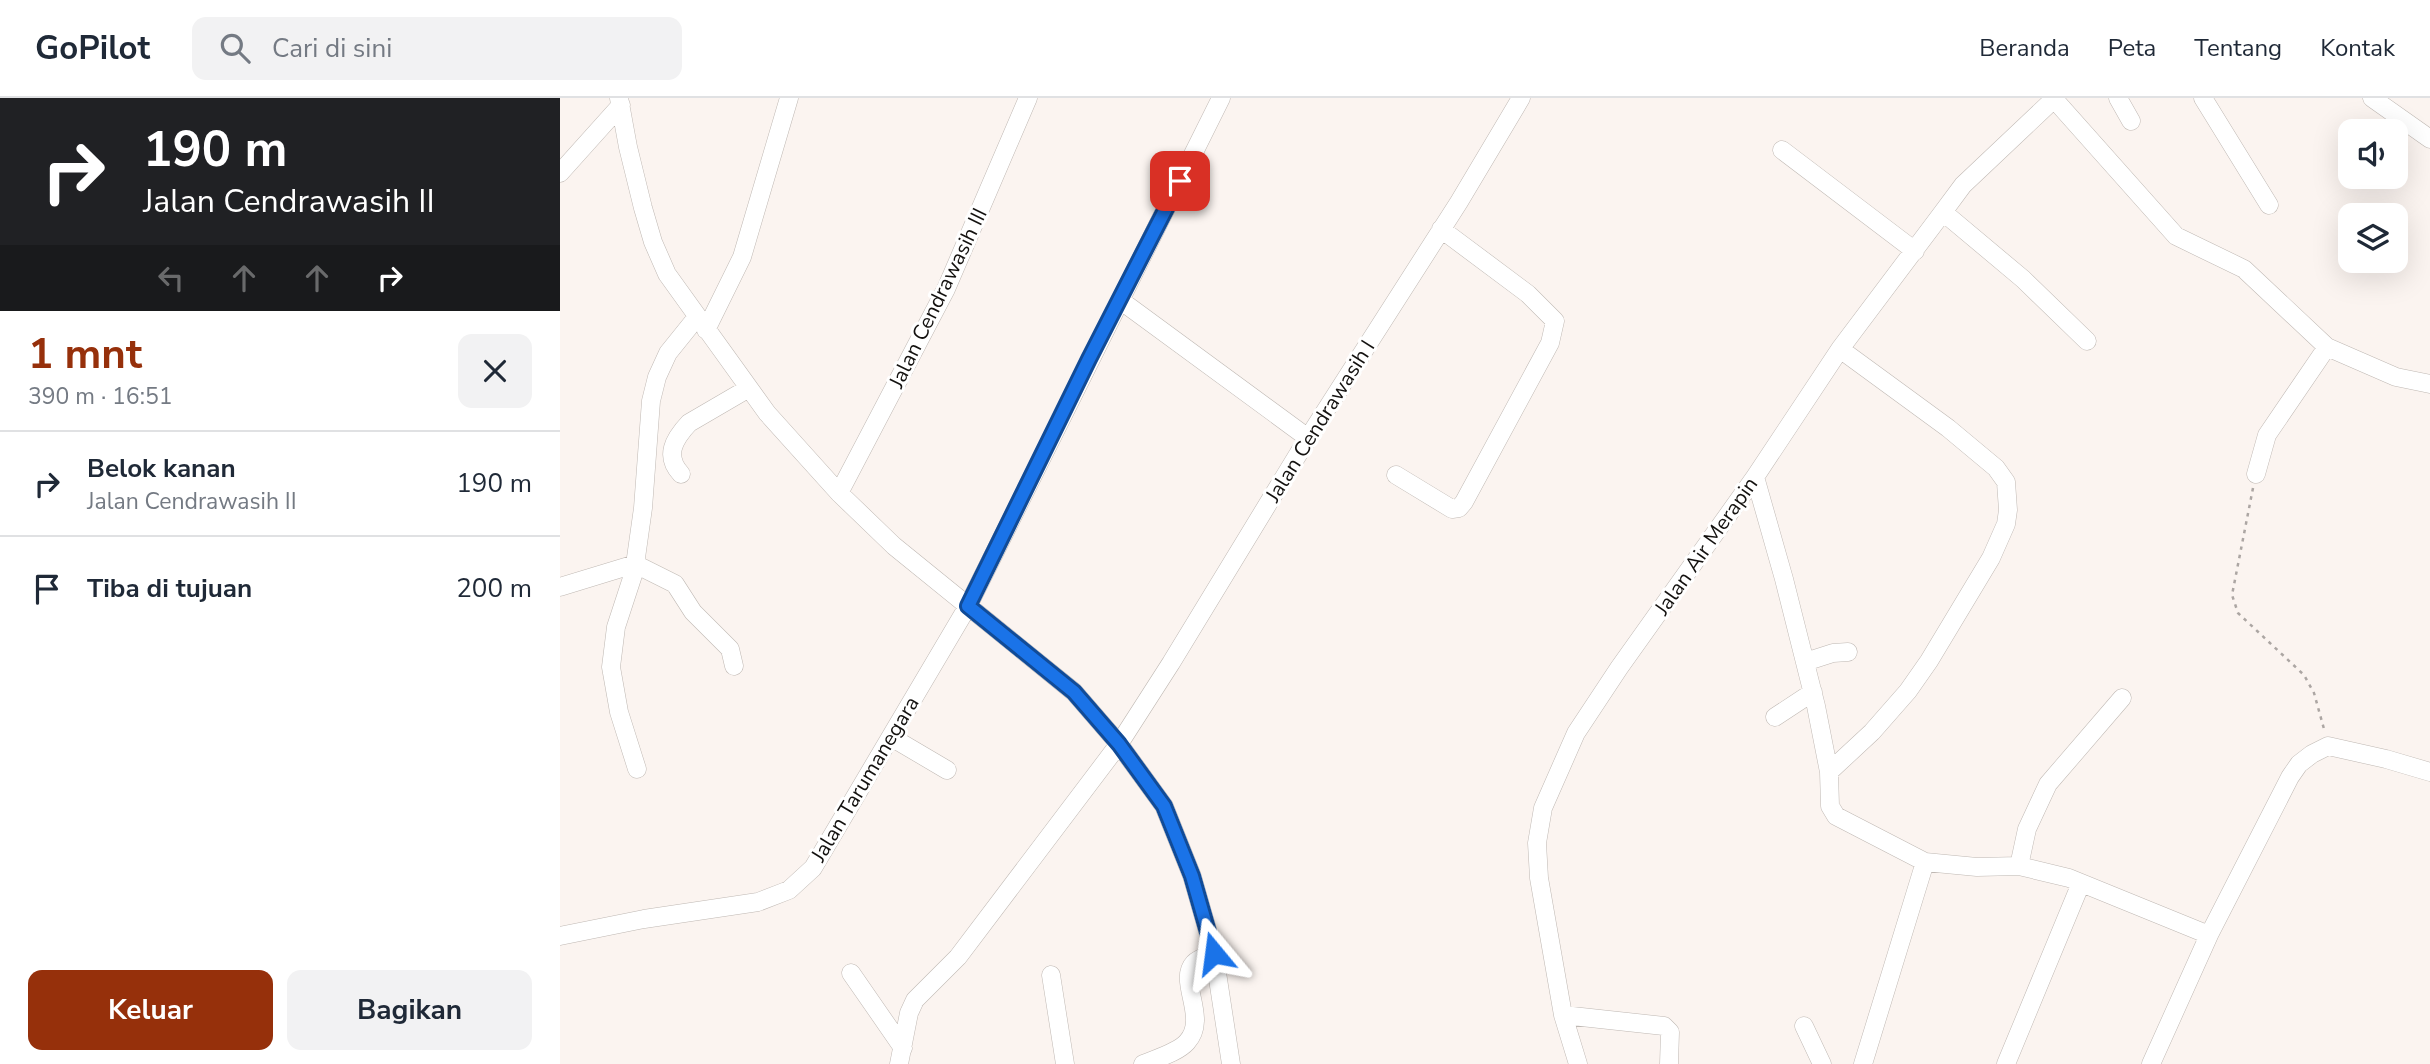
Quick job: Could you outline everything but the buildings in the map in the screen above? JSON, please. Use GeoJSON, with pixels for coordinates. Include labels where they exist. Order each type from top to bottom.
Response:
{"type":"FeatureCollection","features":[{"type":"Feature","properties":{"kind":"street"},"geometry":{"type":"LineString","coordinates":[[636,769],[619,712],[611,667],[616,627],[635,564],[651,401],[657,377],[668,353],[701,324],[742,257],[789,98]]}},
{"type":"Feature","properties":{"kind":"street","name":"Jalan Cendrawasih III"},"geometry":{"type":"LineString","coordinates":[[839,493],[946,289],[1028,98]]}},
{"type":"Feature","properties":{"kind":"street","name":"Jalan Tarumanegara"},"geometry":{"type":"LineString","coordinates":[[560,936],[644,919],[766,900],[789,890],[813,868],[968,606],[1221,98]]}},
{"type":"Feature","properties":{"kind":"street","name":"Jalan Cendrawasih I"},"geometry":{"type":"LineString","coordinates":[[901,1056],[909,1013],[915,1000],[958,957],[1119,744],[1521,98]]}},
{"type":"Feature","properties":{"kind":"street"},"geometry":{"type":"LineString","coordinates":[[2055,98],[2169,230],[2244,269],[2327,347],[2396,377],[2430,384]]}},
{"type":"Feature","properties":{"kind":"street","name":"Jalan Air Merapin"},"geometry":{"type":"LineString","coordinates":[[1578,1064],[1563,1015],[1539,878],[1537,844],[1543,808],[1576,733],[1755,477],[1840,349],[1942,212],[1963,186],[2055,98]]}},
{"type":"Feature","properties":{"kind":"street"},"geometry":{"type":"LineString","coordinates":[[2118,98],[2131,121]]}},
{"type":"Feature","properties":{"kind":"street"},"geometry":{"type":"LineString","coordinates":[[2203,98],[2269,205]]}},
{"type":"Feature","properties":{"kind":"street"},"geometry":{"type":"LineString","coordinates":[[2372,98],[2430,139]]}},
{"type":"Feature","properties":{"kind":"street"},"geometry":{"type":"LineString","coordinates":[[620,102],[628,147],[653,242],[667,274],[767,412],[839,493],[894,546],[1074,692],[1119,744],[1164,806],[1192,876],[1214,953],[1231,1064]]}},
{"type":"Feature","properties":{"kind":"street"},"geometry":{"type":"LineString","coordinates":[[560,173],[620,102]]}},
{"type":"Feature","properties":{"kind":"street"},"geometry":{"type":"LineString","coordinates":[[1782,150],[1915,251]]}},
{"type":"Feature","properties":{"kind":"street"},"geometry":{"type":"LineString","coordinates":[[1942,212],[2023,279],[2087,341]]}},
{"type":"Feature","properties":{"kind":"street"},"geometry":{"type":"LineString","coordinates":[[1396,475],[1452,509],[1459,508],[1555,330],[1555,321],[1528,294],[1441,229]]}},
{"type":"Feature","properties":{"kind":"street"},"geometry":{"type":"LineString","coordinates":[[1119,300],[1308,438]]}},
{"type":"Feature","properties":{"kind":"street"},"geometry":{"type":"LineString","coordinates":[[2256,474],[2267,435],[2327,347]]}},
{"type":"Feature","properties":{"kind":"street"},"geometry":{"type":"LineString","coordinates":[[1829,772],[1881,721],[1908,691],[1929,661],[1991,558],[2006,524],[2008,510],[2006,482],[1996,468],[1948,428],[1840,349]]}},
{"type":"Feature","properties":{"kind":"street"},"geometry":{"type":"LineString","coordinates":[[681,474],[673,466],[671,458],[675,441],[683,429],[749,388]]}},
{"type":"Feature","properties":{"kind":"street"},"geometry":{"type":"LineString","coordinates":[[1755,477],[1813,692],[1829,772],[1830,806],[1836,816],[1925,862],[1977,867],[2019,866],[2069,878],[2209,935]]}},
{"type":"Feature","properties":{"kind":"street"},"geometry":{"type":"LineString","coordinates":[[560,587],[635,564],[674,584],[680,590],[693,611],[730,649],[734,666]]}},
{"type":"Feature","properties":{"kind":"street"},"geometry":{"type":"LineString","coordinates":[[1805,662],[1833,653],[1848,652]]}},
{"type":"Feature","properties":{"kind":"street"},"geometry":{"type":"LineString","coordinates":[[1775,717],[1813,692]]}},
{"type":"Feature","properties":{"kind":"street"},"geometry":{"type":"LineString","coordinates":[[2019,866],[2027,829],[2048,784],[2122,698]]}},
{"type":"Feature","properties":{"kind":"street"},"geometry":{"type":"LineString","coordinates":[[891,737],[947,770]]}},
{"type":"Feature","properties":{"kind":"street"},"geometry":{"type":"LineString","coordinates":[[2151,1064],[2209,935],[2290,777],[2305,759],[2328,746],[2430,772]]}},
{"type":"Feature","properties":{"kind":"street"},"geometry":{"type":"LineString","coordinates":[[1863,1064],[1925,862]]}},
{"type":"Feature","properties":{"kind":"street"},"geometry":{"type":"LineString","coordinates":[[2007,1064],[2081,883]]}},
{"type":"Feature","properties":{"kind":"street"},"geometry":{"type":"LineString","coordinates":[[1143,1064],[1183,1046],[1193,1034],[1196,1017],[1190,969],[1198,960],[1214,953]]}},
{"type":"Feature","properties":{"kind":"street"},"geometry":{"type":"LineString","coordinates":[[851,973],[901,1056]]}},
{"type":"Feature","properties":{"kind":"street"},"geometry":{"type":"LineString","coordinates":[[1051,975],[1065,1064]]}},
{"type":"Feature","properties":{"kind":"street"},"geometry":{"type":"LineString","coordinates":[[1563,1015],[1664,1026],[1670,1032],[1669,1064]]}},
{"type":"Feature","properties":{"kind":"street"},"geometry":{"type":"LineString","coordinates":[[1804,1026],[1822,1064]]}},
{"type":"Feature","properties":{"kind":"path"},"geometry":{"type":"LineString","coordinates":[[2256,474],[2232,595],[2238,613],[2305,676],[2314,693],[2328,746]]}},
{"type":"Feature","properties":{"kind":"route"},"geometry":{"type":"LineString","coordinates":[[1180,181],[968,606],[1074,692],[1119,744],[1164,806],[1192,876],[1214,953]]}}]}
